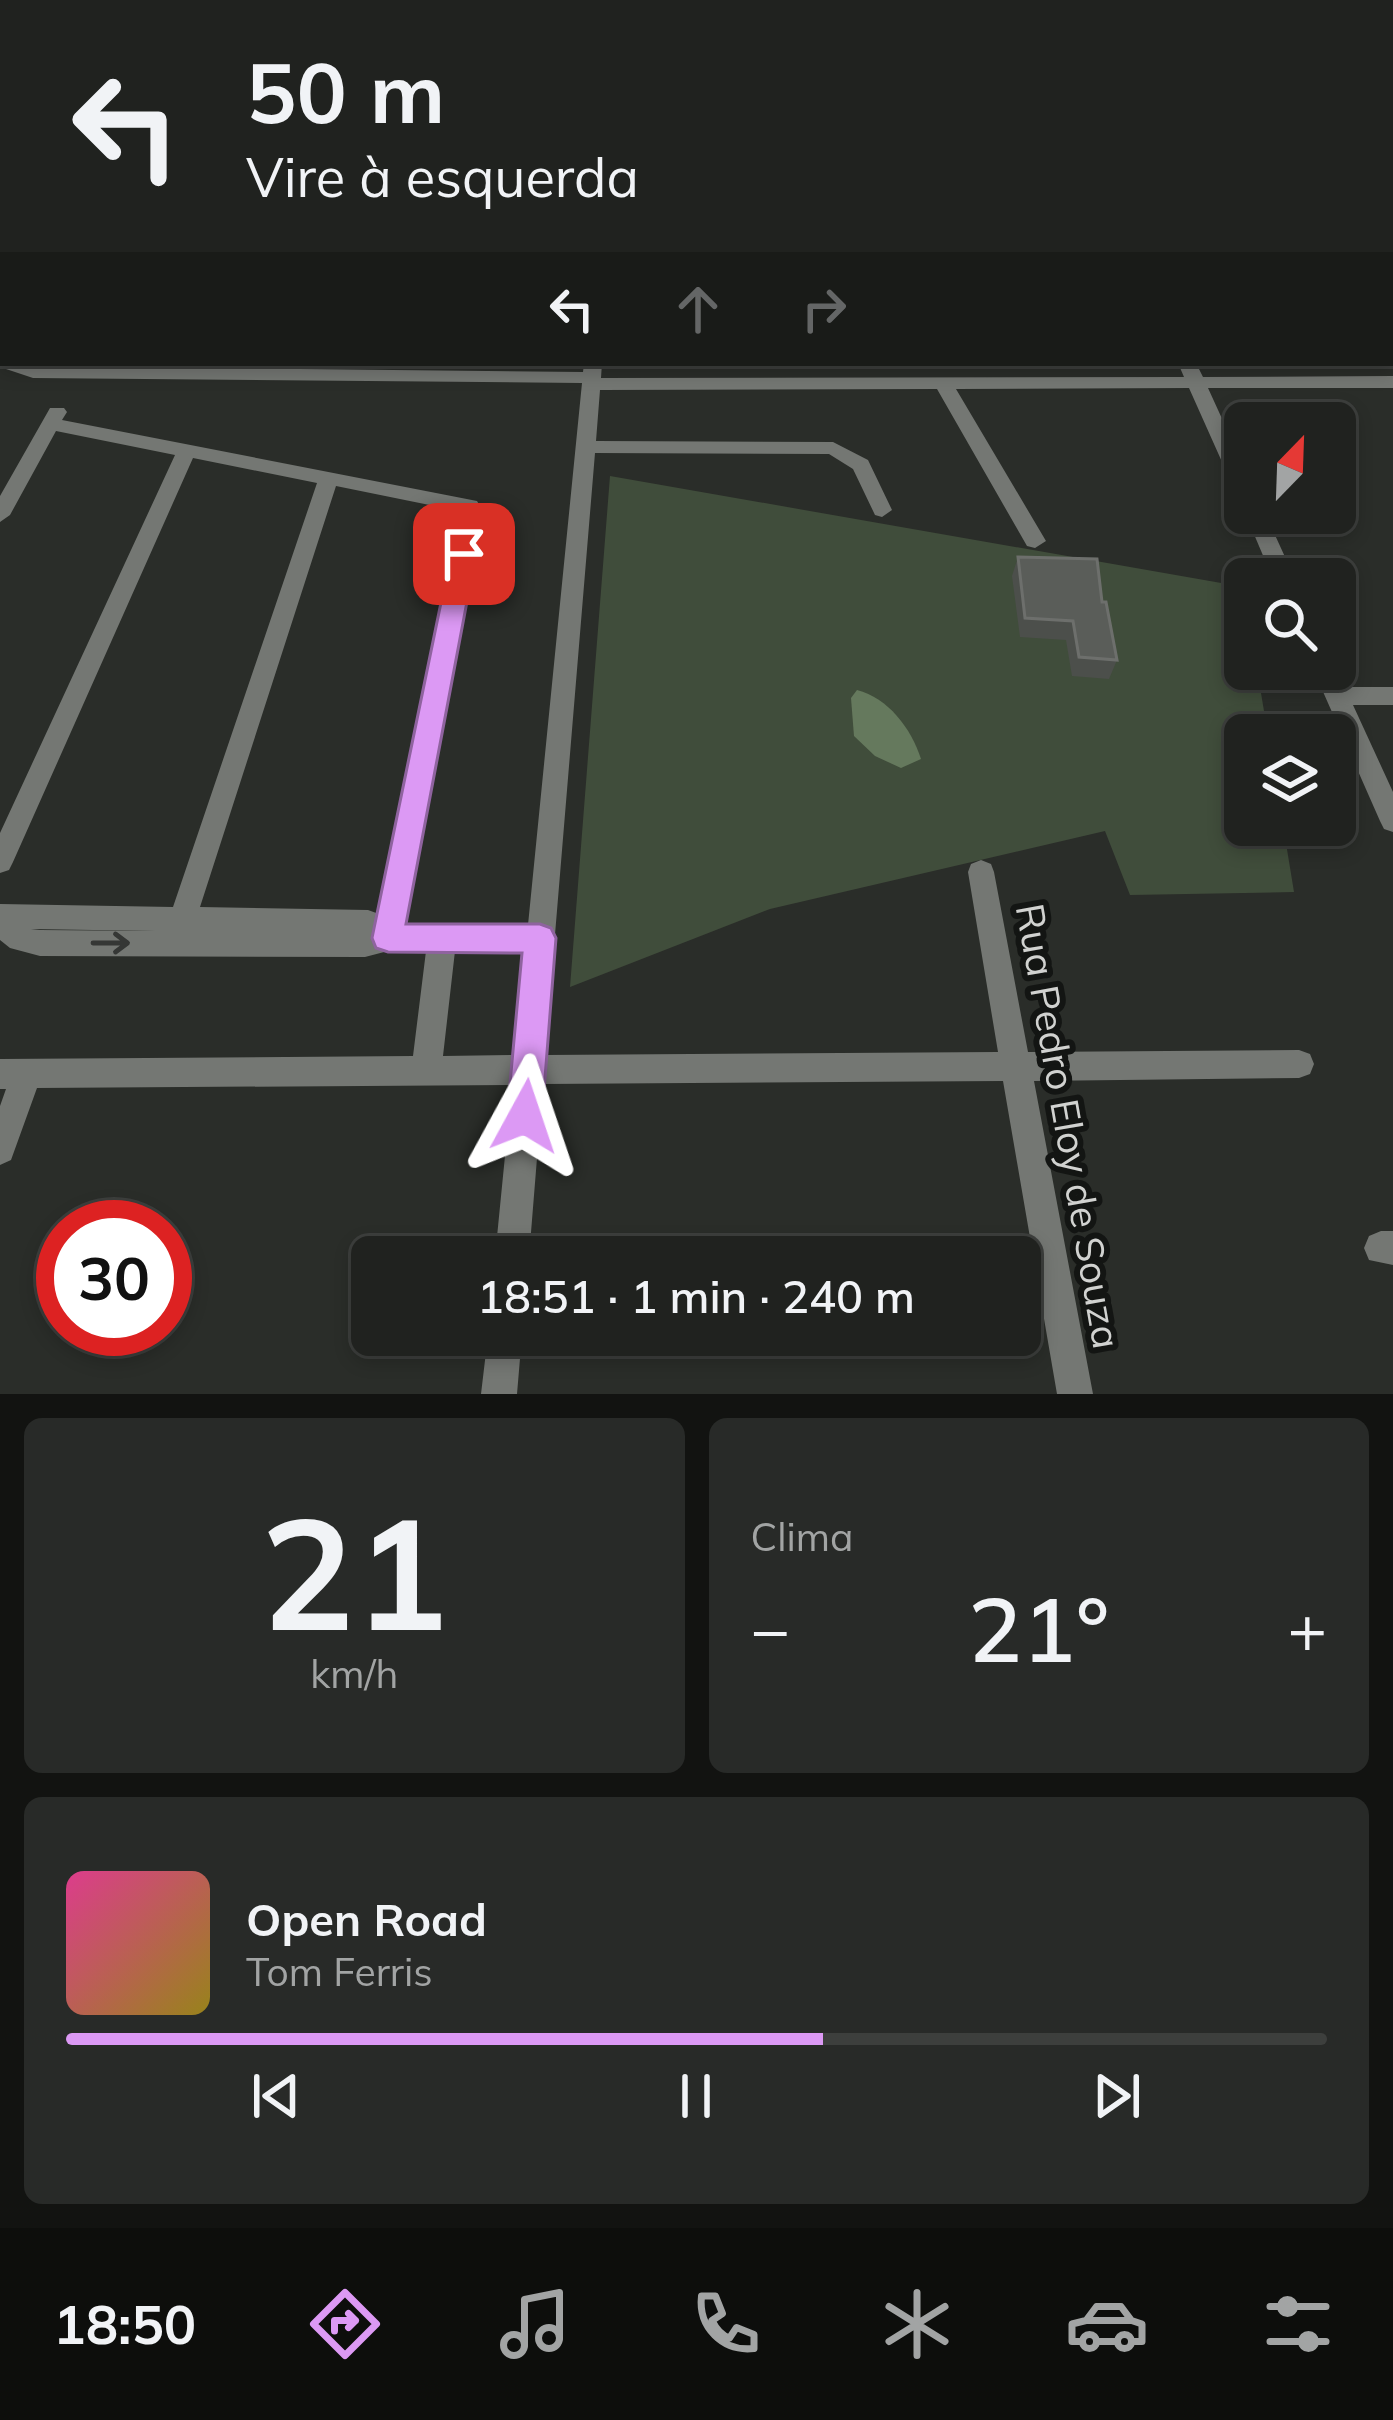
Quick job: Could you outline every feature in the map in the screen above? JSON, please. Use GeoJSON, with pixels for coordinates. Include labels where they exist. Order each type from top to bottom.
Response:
{"type":"FeatureCollection","features":[{"type":"Feature","properties":{"kind":"street"},"geometry":{"type":"LineString","coordinates":[[15,366],[33,372],[718,373],[943,383],[1192,373],[1393,382]]}},
{"type":"Feature","properties":{"kind":"street"},"geometry":{"type":"LineString","coordinates":[[1192,373],[1224,444]]}},
{"type":"Feature","properties":{"kind":"street"},"geometry":{"type":"LineString","coordinates":[[514,1236],[592,375]]}},
{"type":"Feature","properties":{"kind":"street"},"geometry":{"type":"LineString","coordinates":[[943,383],[1036,541]]}},
{"type":"Feature","properties":{"kind":"street"},"geometry":{"type":"LineString","coordinates":[[0,514],[54,417],[187,450],[462,502],[472,512],[388,938]]}},
{"type":"Feature","properties":{"kind":"street"},"geometry":{"type":"LineString","coordinates":[[585,447],[833,448],[861,465],[882,510]]}},
{"type":"Feature","properties":{"kind":"street"},"geometry":{"type":"LineString","coordinates":[[4,845],[187,450]]}},
{"type":"Feature","properties":{"kind":"street"},"geometry":{"type":"LineString","coordinates":[[178,932],[329,477]]}},
{"type":"Feature","properties":{"kind":"street"},"geometry":{"type":"LineString","coordinates":[[1334,690],[1393,820]]}},
{"type":"Feature","properties":{"kind":"street"},"geometry":{"type":"LineString","coordinates":[[1337,696],[1393,696]]}},
{"type":"Feature","properties":{"kind":"street","name":"Rua Pedro Eloy de Souza"},"geometry":{"type":"LineString","coordinates":[[981,872],[1075,1394]]}},
{"type":"Feature","properties":{"kind":"street"},"geometry":{"type":"LineString","coordinates":[[0,920],[20,939],[40,943],[178,932],[365,944],[388,938],[540,938]]}},
{"type":"Feature","properties":{"kind":"street"},"geometry":{"type":"LineString","coordinates":[[426,1070],[442,938]]}},
{"type":"Feature","properties":{"kind":"street"},"geometry":{"type":"LineString","coordinates":[[0,1149],[14,1074],[1299,1064]]}},
{"type":"Feature","properties":{"kind":"street"},"geometry":{"type":"LineString","coordinates":[[499,1394],[503,1356]]}},
{"type":"Feature","properties":{"kind":"shaded area"},"geometry":{"type":"Polygon","coordinates":[[[610,476],[1224,583],[1224,690],[1260,690],[1264,714],[1224,714],[1224,846],[1286,846],[1294,892],[1130,895],[1105,831],[770,909],[570,987],[610,476]]]}},
{"type":"Feature","properties":{"kind":"shaded area"},"geometry":{"type":"Polygon","coordinates":[[[857,690],[879,700],[897,716],[921,759],[901,768],[875,756],[854,736],[851,698],[857,690]]]}},
{"type":"Feature","properties":{"kind":"building"},"geometry":{"type":"Polygon","coordinates":[[[1018,557],[1097,559],[1117,660],[1079,657],[1073,621],[1025,618],[1018,557]]]}},
{"type":"Feature","properties":{"kind":"route"},"geometry":{"type":"LineString","coordinates":[[464,554],[388,938],[540,938],[525,1116]]}}]}
